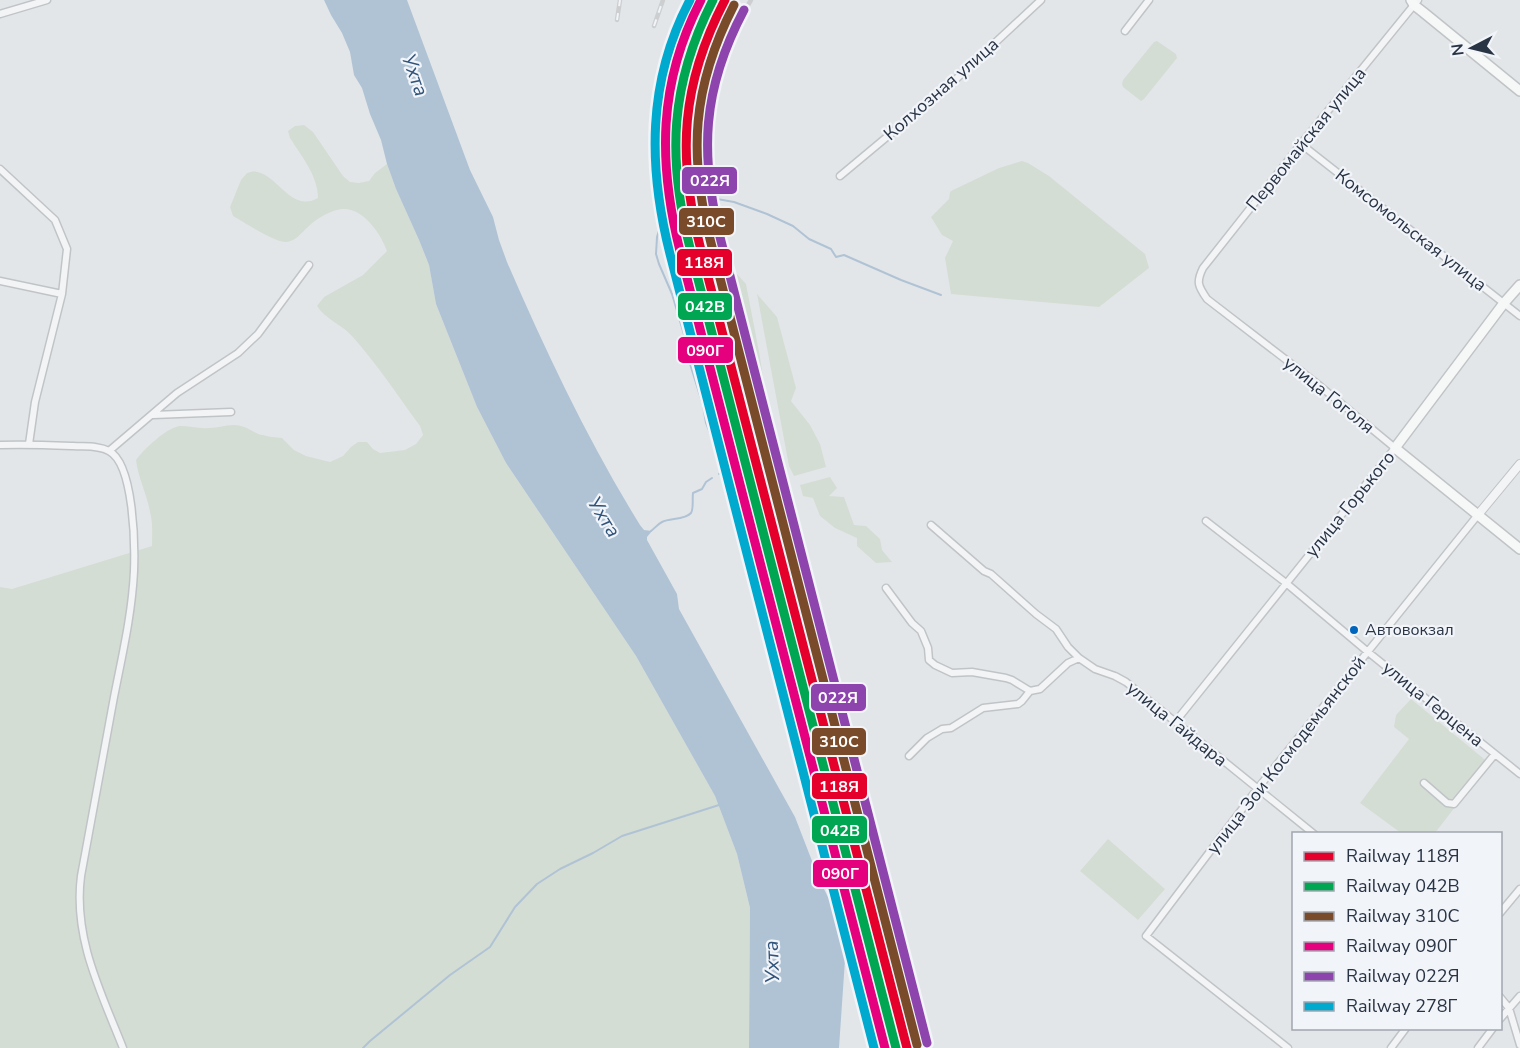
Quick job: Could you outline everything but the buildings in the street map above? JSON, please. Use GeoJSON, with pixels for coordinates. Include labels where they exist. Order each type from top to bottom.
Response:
{"type":"FeatureCollection","features":[{"type":"Feature","properties":{"kind":"main road"},"geometry":{"type":"LineString","coordinates":[[1413,1],[1520,91]]}},
{"type":"Feature","properties":{"kind":"main road","name":"улица Горького"},"geometry":{"type":"LineString","coordinates":[[1395,448],[1520,285]]}},
{"type":"Feature","properties":{"kind":"main road","name":"улица Гоголя"},"geometry":{"type":"LineString","coordinates":[[1395,448],[1520,549]]}},
{"type":"Feature","properties":{"kind":"street"},"geometry":{"type":"LineString","coordinates":[[0,14],[47,0]]}},
{"type":"Feature","properties":{"kind":"street","name":"Колхозная улица"},"geometry":{"type":"LineString","coordinates":[[840,177],[954,81],[1041,0]]}},
{"type":"Feature","properties":{"kind":"street"},"geometry":{"type":"LineString","coordinates":[[1125,31],[1149,0]]}},
{"type":"Feature","properties":{"kind":"street","name":"Первомайская улица"},"geometry":{"type":"LineString","coordinates":[[1198,282],[1203,268],[1413,1]]}},
{"type":"Feature","properties":{"kind":"street","name":"Комсомольская улица"},"geometry":{"type":"LineString","coordinates":[[1301,144],[1520,316]]}},
{"type":"Feature","properties":{"kind":"street"},"geometry":{"type":"LineString","coordinates":[[0,169],[55,220],[67,249],[62,294],[36,402],[29,444]]}},
{"type":"Feature","properties":{"kind":"street"},"geometry":{"type":"LineString","coordinates":[[110,451],[177,393],[238,353],[249,343],[309,265]]}},
{"type":"Feature","properties":{"kind":"street"},"geometry":{"type":"LineString","coordinates":[[0,281],[62,294]]}},
{"type":"Feature","properties":{"kind":"street","name":"улица Гоголя"},"geometry":{"type":"LineString","coordinates":[[1198,282],[1207,299],[1315,382],[1395,448]]}},
{"type":"Feature","properties":{"kind":"street"},"geometry":{"type":"LineString","coordinates":[[153,415],[231,412]]}},
{"type":"Feature","properties":{"kind":"street"},"geometry":{"type":"LineString","coordinates":[[0,445],[96,447],[110,451],[122,467],[127,480],[135,553],[131,601],[78,895],[85,944],[123,1048]]}},
{"type":"Feature","properties":{"kind":"street","name":"улица Горького"},"geometry":{"type":"LineString","coordinates":[[1176,721],[1395,448]]}},
{"type":"Feature","properties":{"kind":"street","name":"улица Зои Космодемьянской"},"geometry":{"type":"LineString","coordinates":[[1288,1048],[1146,936],[1258,788],[1520,464]]}},
{"type":"Feature","properties":{"kind":"street","name":"улица Герцена"},"geometry":{"type":"LineString","coordinates":[[1206,520],[1520,774]]}},
{"type":"Feature","properties":{"kind":"street","name":"улица Гайдара"},"geometry":{"type":"LineString","coordinates":[[931,525],[1056,629],[1079,658],[1095,669],[1126,682],[1312,832]]}},
{"type":"Feature","properties":{"kind":"street"},"geometry":{"type":"LineString","coordinates":[[886,588],[921,632],[928,648],[929,660],[952,673],[972,672],[1006,678],[1030,691],[1040,689],[1068,663],[1079,658]]}},
{"type":"Feature","properties":{"kind":"street"},"geometry":{"type":"LineString","coordinates":[[909,756],[927,738],[942,729],[951,728],[983,708],[1018,704],[1030,691]]}},
{"type":"Feature","properties":{"kind":"street"},"geometry":{"type":"LineString","coordinates":[[1424,783],[1447,803],[1454,804],[1495,754]]}},
{"type":"Feature","properties":{"kind":"street"},"geometry":{"type":"LineString","coordinates":[[1502,910],[1520,888]]}},
{"type":"Feature","properties":{"kind":"street"},"geometry":{"type":"LineString","coordinates":[[1502,1017],[1520,996]]}},
{"type":"Feature","properties":{"kind":"street"},"geometry":{"type":"LineString","coordinates":[[1502,999],[1509,1008],[1520,1045]]}},
{"type":"Feature","properties":{"kind":"street"},"geometry":{"type":"LineString","coordinates":[[1390,1048],[1406,1030]]}},
{"type":"Feature","properties":{"kind":"street"},"geometry":{"type":"LineString","coordinates":[[1478,1048],[1492,1030]]}},
{"type":"Feature","properties":{"kind":"shaded area"},"geometry":{"type":"Polygon","coordinates":[[[1157,41],[1176,54],[1177,58],[1141,101],[1123,87],[1123,80],[1157,41]]]}},
{"type":"Feature","properties":{"kind":"shaded area"},"geometry":{"type":"Polygon","coordinates":[[[304,125],[313,132],[343,176],[350,182],[369,181],[387,164],[429,265],[436,304],[477,407],[506,463],[636,656],[715,796],[737,854],[750,908],[749,1048],[0,1048],[0,587],[12,589],[152,546],[151,516],[136,460],[144,450],[174,428],[180,426],[213,428],[241,426],[260,434],[282,438],[294,450],[306,456],[330,462],[343,456],[358,442],[367,442],[380,453],[405,450],[416,444],[423,435],[420,426],[361,347],[348,332],[317,306],[324,297],[363,275],[387,251],[370,223],[357,212],[342,209],[320,218],[296,238],[287,242],[268,236],[233,216],[230,207],[241,180],[251,172],[272,179],[285,192],[300,201],[318,198],[312,174],[288,131],[295,126],[304,125]]]}},
{"type":"Feature","properties":{"kind":"shaded area"},"geometry":{"type":"Polygon","coordinates":[[[1022,161],[1049,176],[1145,254],[1149,268],[1099,307],[951,294],[945,258],[953,241],[942,235],[931,217],[949,199],[950,192],[953,190],[999,168],[1022,161]]]}},
{"type":"Feature","properties":{"kind":"shaded area"},"geometry":{"type":"Polygon","coordinates":[[[720,255],[746,284],[770,423],[763,425],[745,371],[715,261],[720,255]]]}},
{"type":"Feature","properties":{"kind":"shaded area"},"geometry":{"type":"Polygon","coordinates":[[[757,294],[777,317],[796,388],[791,401],[810,425],[820,444],[826,467],[794,476],[789,466],[757,294]]]}},
{"type":"Feature","properties":{"kind":"shaded area"},"geometry":{"type":"Polygon","coordinates":[[[830,477],[837,488],[829,496],[844,497],[854,525],[866,526],[880,539],[882,550],[892,562],[876,563],[857,546],[857,538],[835,528],[820,516],[813,498],[803,496],[800,485],[830,477]]]}},
{"type":"Feature","properties":{"kind":"shaded area"},"geometry":{"type":"Polygon","coordinates":[[[1411,699],[1489,763],[1436,832],[1400,832],[1360,803],[1409,739],[1394,727],[1396,715],[1411,699]]]}},
{"type":"Feature","properties":{"kind":"shaded area"},"geometry":{"type":"Polygon","coordinates":[[[1108,839],[1165,889],[1138,920],[1080,871],[1108,839]]]}},
{"type":"Feature","properties":{"kind":"water","name":"Ухта"},"geometry":{"type":"Polygon","coordinates":[[[324,0],[407,0],[470,170],[493,217],[507,262],[537,329],[585,429],[621,493],[644,530],[652,531],[647,540],[677,594],[679,609],[795,817],[819,879],[834,909],[845,960],[839,1048],[749,1048],[750,908],[737,854],[715,796],[636,656],[506,463],[477,407],[436,304],[429,265],[396,189],[362,88],[354,75],[350,52],[324,0]]]}},
{"type":"Feature","properties":{"kind":"waterway"},"geometry":{"type":"LineString","coordinates":[[695,201],[717,199],[734,202],[767,214],[793,226],[809,239],[831,249],[836,257],[844,255],[941,295]]}},
{"type":"Feature","properties":{"kind":"waterway"},"geometry":{"type":"LineString","coordinates":[[679,205],[663,217],[657,237],[656,254],[672,294],[691,358],[690,364],[703,405],[706,423],[724,468],[719,474]]}},
{"type":"Feature","properties":{"kind":"waterway"},"geometry":{"type":"LineString","coordinates":[[651,531],[662,522],[685,517],[691,513],[693,493],[702,489],[712,478]]}},
{"type":"Feature","properties":{"kind":"waterway"},"geometry":{"type":"LineString","coordinates":[[363,1048],[450,975],[490,947],[515,907],[537,884],[622,836],[719,805]]}},
{"type":"Feature","properties":{"kind":"railway"},"geometry":{"type":"LineString","coordinates":[[617,20],[620,0]]}},
{"type":"Feature","properties":{"kind":"railway"},"geometry":{"type":"LineString","coordinates":[[654,26],[663,0]]}},
{"type":"Feature","properties":{"kind":"railway"},"geometry":{"type":"LineString","coordinates":[[730,35],[751,0]]}},
{"type":"Feature","properties":{"kind":"rail line","name":"278Г"},"geometry":{"type":"LineString","coordinates":[[690,0],[676,31],[659,93],[655,157],[663,221],[874,1048]]}},
{"type":"Feature","properties":{"kind":"rail line","name":"090Г"},"geometry":{"type":"LineString","coordinates":[[701,0],[676,62],[666,123],[668,186],[673,218],[885,1048]]}},
{"type":"Feature","properties":{"kind":"rail line","name":"042В"},"geometry":{"type":"LineString","coordinates":[[713,0],[688,62],[681,92],[676,152],[683,215],[896,1048]]}},
{"type":"Feature","properties":{"kind":"rail line","name":"118Я"},"geometry":{"type":"LineString","coordinates":[[725,0],[699,61],[687,120],[686,150],[693,213],[907,1048]]}},
{"type":"Feature","properties":{"kind":"rail line","name":"310С"},"geometry":{"type":"LineString","coordinates":[[734,5],[709,64],[702,93],[697,151],[704,211],[917,1045]]}},
{"type":"Feature","properties":{"kind":"rail line","name":"022Я"},"geometry":{"type":"LineString","coordinates":[[744,10],[730,39],[712,95],[708,122],[708,151],[709,179],[714,209],[927,1043]]}},
{"type":"Feature","properties":{"kind":"place","name":"Автовокзал"},"geometry":{"type":"Point","coordinates":[1354,630]}}]}
